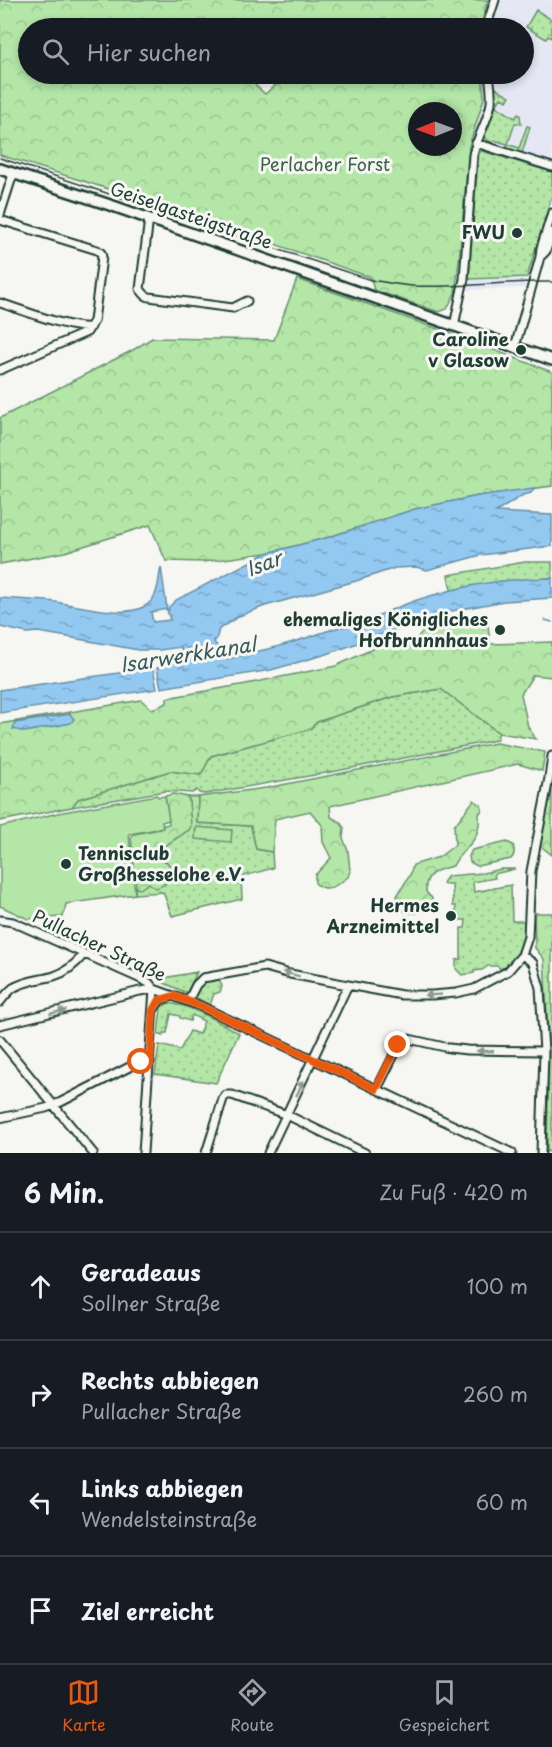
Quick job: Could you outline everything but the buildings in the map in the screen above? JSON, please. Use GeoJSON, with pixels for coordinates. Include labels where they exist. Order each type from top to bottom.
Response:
{"type":"FeatureCollection","features":[{"type":"Feature","properties":{"kind":"main road","name":"Geiselgasteigstraße"},"geometry":{"type":"LineString","coordinates":[[0,170],[149,219],[552,360]]}},
{"type":"Feature","properties":{"kind":"street"},"geometry":{"type":"LineString","coordinates":[[489,18],[495,0]]}},
{"type":"Feature","properties":{"kind":"street"},"geometry":{"type":"LineString","coordinates":[[454,326],[464,279],[473,155],[489,112],[490,84]]}},
{"type":"Feature","properties":{"kind":"street"},"geometry":{"type":"LineString","coordinates":[[476,143],[551,165]]}},
{"type":"Feature","properties":{"kind":"street"},"geometry":{"type":"LineString","coordinates":[[0,370],[87,332],[94,321],[102,257],[101,253],[84,246],[0,217],[13,174]]}},
{"type":"Feature","properties":{"kind":"street"},"geometry":{"type":"LineString","coordinates":[[518,348],[541,248],[552,213]]}},
{"type":"Feature","properties":{"kind":"street"},"geometry":{"type":"LineString","coordinates":[[149,219],[140,289],[145,295],[233,308],[247,301]]}},
{"type":"Feature","properties":{"kind":"street"},"geometry":{"type":"LineString","coordinates":[[540,257],[546,251],[552,232]]}},
{"type":"Feature","properties":{"kind":"street"},"geometry":{"type":"LineString","coordinates":[[0,303],[84,328],[91,327]]}},
{"type":"Feature","properties":{"kind":"street"},"geometry":{"type":"LineString","coordinates":[[188,1001],[196,985],[203,978],[265,967],[348,985],[402,994],[432,995],[456,993],[474,988],[508,971],[526,947],[533,855],[552,756]]}},
{"type":"Feature","properties":{"kind":"street","name":"Pullacher Straße"},"geometry":{"type":"LineString","coordinates":[[0,919],[13,922],[141,979],[154,989],[188,1001],[512,1153]]}},
{"type":"Feature","properties":{"kind":"street"},"geometry":{"type":"LineString","coordinates":[[0,1002],[20,984],[62,973],[84,954]]}},
{"type":"Feature","properties":{"kind":"street"},"geometry":{"type":"LineString","coordinates":[[522,955],[530,960],[535,969],[540,988],[544,1051],[541,1153]]}},
{"type":"Feature","properties":{"kind":"street"},"geometry":{"type":"LineString","coordinates":[[268,1153],[348,985]]}},
{"type":"Feature","properties":{"kind":"street"},"geometry":{"type":"LineString","coordinates":[[0,1025],[154,989],[143,1153]]}},
{"type":"Feature","properties":{"kind":"street"},"geometry":{"type":"LineString","coordinates":[[153,1010],[160,1000],[174,996]]}},
{"type":"Feature","properties":{"kind":"street"},"geometry":{"type":"LineString","coordinates":[[376,1089],[402,1039],[458,1049],[544,1051]]}},
{"type":"Feature","properties":{"kind":"street"},"geometry":{"type":"LineString","coordinates":[[0,1040],[93,1153]]}},
{"type":"Feature","properties":{"kind":"street"},"geometry":{"type":"LineString","coordinates":[[0,1118],[53,1105],[141,1062],[150,1062]]}},
{"type":"Feature","properties":{"kind":"street"},"geometry":{"type":"LineString","coordinates":[[206,1153],[220,1106],[226,1095],[238,1096],[287,1115],[365,1153]]}},
{"type":"Feature","properties":{"kind":"shaded area"},"geometry":{"type":"Polygon","coordinates":[[[488,0],[552,0],[552,203],[525,288],[468,290],[468,279],[457,279],[469,146],[484,98],[483,84],[534,84],[534,18],[483,18],[488,0]]]}},
{"type":"Feature","properties":{"kind":"green space","name":"Perlacher Forst"},"geometry":{"type":"Polygon","coordinates":[[[0,0],[488,0],[483,18],[18,18],[18,84],[256,84],[265,94],[276,84],[483,84],[484,98],[469,146],[455,293],[447,309],[439,312],[374,290],[370,277],[188,214],[0,155],[0,0]]]}},
{"type":"Feature","properties":{"kind":"green space"},"geometry":{"type":"Polygon","coordinates":[[[536,10],[552,20],[552,38],[548,36],[546,39],[534,32],[534,18],[531,18],[536,10]]]}},
{"type":"Feature","properties":{"kind":"green space"},"geometry":{"type":"Polygon","coordinates":[[[494,87],[510,96],[507,101],[501,98],[496,106],[515,118],[518,114],[520,115],[521,124],[515,123],[508,144],[519,148],[527,126],[530,127],[522,153],[507,148],[507,144],[494,140],[493,143],[485,137],[495,106],[494,87]]]}},
{"type":"Feature","properties":{"kind":"green space"},"geometry":{"type":"Polygon","coordinates":[[[482,151],[552,172],[552,195],[527,277],[469,279],[478,157],[482,151]]]}},
{"type":"Feature","properties":{"kind":"green space"},"geometry":{"type":"Polygon","coordinates":[[[297,279],[552,372],[552,486],[478,496],[415,509],[326,538],[267,553],[203,562],[166,561],[150,525],[65,552],[0,564],[0,418],[152,338],[274,340],[297,279]]]}},
{"type":"Feature","properties":{"kind":"green space"},"geometry":{"type":"Polygon","coordinates":[[[525,562],[552,562],[552,578],[502,581],[451,590],[448,575],[525,562]]]}},
{"type":"Feature","properties":{"kind":"green space"},"geometry":{"type":"Polygon","coordinates":[[[487,614],[490,644],[552,642],[552,677],[533,675],[521,694],[528,727],[536,739],[499,733],[441,689],[392,697],[317,722],[310,729],[211,756],[201,775],[170,771],[78,799],[72,807],[0,821],[0,724],[141,700],[152,709],[167,703],[167,698],[336,666],[394,639],[410,647],[426,627],[487,614]],[[70,714],[15,723],[44,728],[70,723],[70,714]]]}},
{"type":"Feature","properties":{"kind":"green space"},"geometry":{"type":"Polygon","coordinates":[[[441,689],[499,733],[496,740],[205,794],[197,790],[192,793],[165,791],[72,807],[77,799],[170,771],[201,775],[211,756],[309,729],[317,722],[392,697],[441,689]]]}},
{"type":"Feature","properties":{"kind":"green space"},"geometry":{"type":"Polygon","coordinates":[[[496,743],[545,752],[542,771],[518,764],[330,806],[331,817],[340,822],[344,828],[343,838],[348,851],[350,871],[348,877],[332,887],[323,888],[315,883],[315,875],[331,858],[323,842],[322,825],[310,811],[275,819],[272,852],[256,849],[251,826],[197,823],[198,797],[266,788],[496,743]]]}},
{"type":"Feature","properties":{"kind":"green space"},"geometry":{"type":"Polygon","coordinates":[[[552,783],[552,855],[538,844],[552,783]]]}},
{"type":"Feature","properties":{"kind":"green space"},"geometry":{"type":"Polygon","coordinates":[[[173,794],[188,797],[191,826],[189,830],[157,851],[156,859],[167,862],[171,868],[165,884],[155,888],[149,883],[140,889],[133,890],[136,886],[131,838],[134,834],[160,829],[169,824],[165,796],[173,794]]]}},
{"type":"Feature","properties":{"kind":"green space","name":"Tennisclub Großhesselohe e.V."},"geometry":{"type":"Polygon","coordinates":[[[157,795],[158,797],[165,796],[169,820],[162,822],[163,828],[129,834],[135,894],[66,904],[63,917],[28,919],[0,906],[0,827],[58,813],[157,795]]]}},
{"type":"Feature","properties":{"kind":"green space"},"geometry":{"type":"Polygon","coordinates":[[[188,797],[198,797],[197,823],[251,826],[256,849],[272,852],[273,868],[241,877],[242,899],[172,916],[163,892],[135,894],[135,889],[161,861],[156,859],[157,851],[189,818],[188,797]]]}},
{"type":"Feature","properties":{"kind":"green space"},"geometry":{"type":"Polygon","coordinates":[[[474,800],[481,805],[482,810],[479,814],[475,838],[453,866],[436,871],[427,880],[426,889],[432,898],[431,907],[416,913],[405,912],[398,903],[397,896],[410,875],[413,865],[439,857],[455,845],[454,826],[474,800]]]}},
{"type":"Feature","properties":{"kind":"green space"},"geometry":{"type":"Polygon","coordinates":[[[196,827],[232,830],[231,842],[195,839],[196,827]]]}},
{"type":"Feature","properties":{"kind":"green space"},"geometry":{"type":"Polygon","coordinates":[[[507,842],[514,847],[511,859],[477,866],[470,862],[469,856],[472,850],[507,842]]]}},
{"type":"Feature","properties":{"kind":"green space"},"geometry":{"type":"Polygon","coordinates":[[[515,869],[494,874],[495,878],[473,882],[474,892],[511,885],[512,921],[525,921],[519,950],[512,961],[500,969],[498,966],[488,966],[474,973],[462,975],[456,969],[456,960],[461,959],[461,928],[465,928],[466,920],[456,920],[452,884],[443,884],[444,881],[448,876],[515,869]]]}},
{"type":"Feature","properties":{"kind":"green space"},"geometry":{"type":"Polygon","coordinates":[[[534,913],[552,913],[552,1153],[547,1151],[549,1052],[544,959],[535,948],[534,913]]]}},
{"type":"Feature","properties":{"kind":"green space"},"geometry":{"type":"Polygon","coordinates":[[[197,972],[187,993],[164,983],[164,978],[197,972]]]}},
{"type":"Feature","properties":{"kind":"green space"},"geometry":{"type":"Polygon","coordinates":[[[218,978],[222,986],[220,992],[214,994],[210,1005],[193,996],[202,982],[218,978]]]}},
{"type":"Feature","properties":{"kind":"green space"},"geometry":{"type":"Polygon","coordinates":[[[169,1003],[196,1011],[239,1033],[216,1083],[155,1074],[159,1045],[180,1050],[190,1031],[199,1034],[204,1021],[192,1015],[190,1021],[171,1014],[167,1033],[163,1036],[158,1034],[161,1007],[169,1003]]]}},
{"type":"Feature","properties":{"kind":"water"},"geometry":{"type":"Polygon","coordinates":[[[534,488],[531,493],[523,495],[496,512],[552,515],[552,546],[481,555],[427,570],[416,567],[395,568],[265,606],[239,616],[219,629],[216,640],[214,640],[225,659],[237,657],[308,638],[445,592],[475,585],[521,579],[552,578],[552,598],[504,601],[441,613],[327,654],[271,670],[161,688],[157,668],[178,659],[181,656],[181,647],[138,650],[0,627],[0,598],[47,601],[110,611],[134,610],[143,607],[155,595],[161,567],[167,609],[151,612],[153,622],[170,620],[167,610],[176,600],[267,553],[326,538],[415,509],[478,496],[534,488]]]}},
{"type":"Feature","properties":{"kind":"water"},"geometry":{"type":"Polygon","coordinates":[[[153,668],[157,689],[0,713],[0,690],[153,668]]]}},
{"type":"Feature","properties":{"kind":"water"},"geometry":{"type":"Polygon","coordinates":[[[70,714],[74,719],[71,723],[25,732],[13,729],[15,723],[70,714]]]}},
{"type":"Feature","properties":{"kind":"waterway"},"geometry":{"type":"LineString","coordinates":[[545,620],[552,622]]}},
{"type":"Feature","properties":{"kind":"tram line"},"geometry":{"type":"LineString","coordinates":[[0,158],[371,280],[408,286],[552,282]]}},
{"type":"Feature","properties":{"kind":"place","name":"FWU"},"geometry":{"type":"Point","coordinates":[517,233]}},
{"type":"Feature","properties":{"kind":"place","name":"Caroline v Glasow"},"geometry":{"type":"Point","coordinates":[521,350]}},
{"type":"Feature","properties":{"kind":"place","name":"ehemaliges Königliches Hofbrunnhaus"},"geometry":{"type":"Point","coordinates":[500,630]}},
{"type":"Feature","properties":{"kind":"place","name":"Tennisclub Großhesselohe e.V."},"geometry":{"type":"Point","coordinates":[66,864]}},
{"type":"Feature","properties":{"kind":"place","name":"Hermes Arzneimittel"},"geometry":{"type":"Point","coordinates":[451,916]}},
{"type":"Feature","properties":{"kind":"route"},"geometry":{"type":"LineString","coordinates":[[141,1062],[150,1062],[153,1010],[160,1000],[174,996],[198,1005],[376,1089],[398,1045]]}},
{"type":"Feature","properties":{"kind":"water label","name":"Isar"},"geometry":{"type":"Point","coordinates":[264,564]}},
{"type":"Feature","properties":{"kind":"water label","name":"Isarwerkkanal"},"geometry":{"type":"Point","coordinates":[188,655]}}]}
